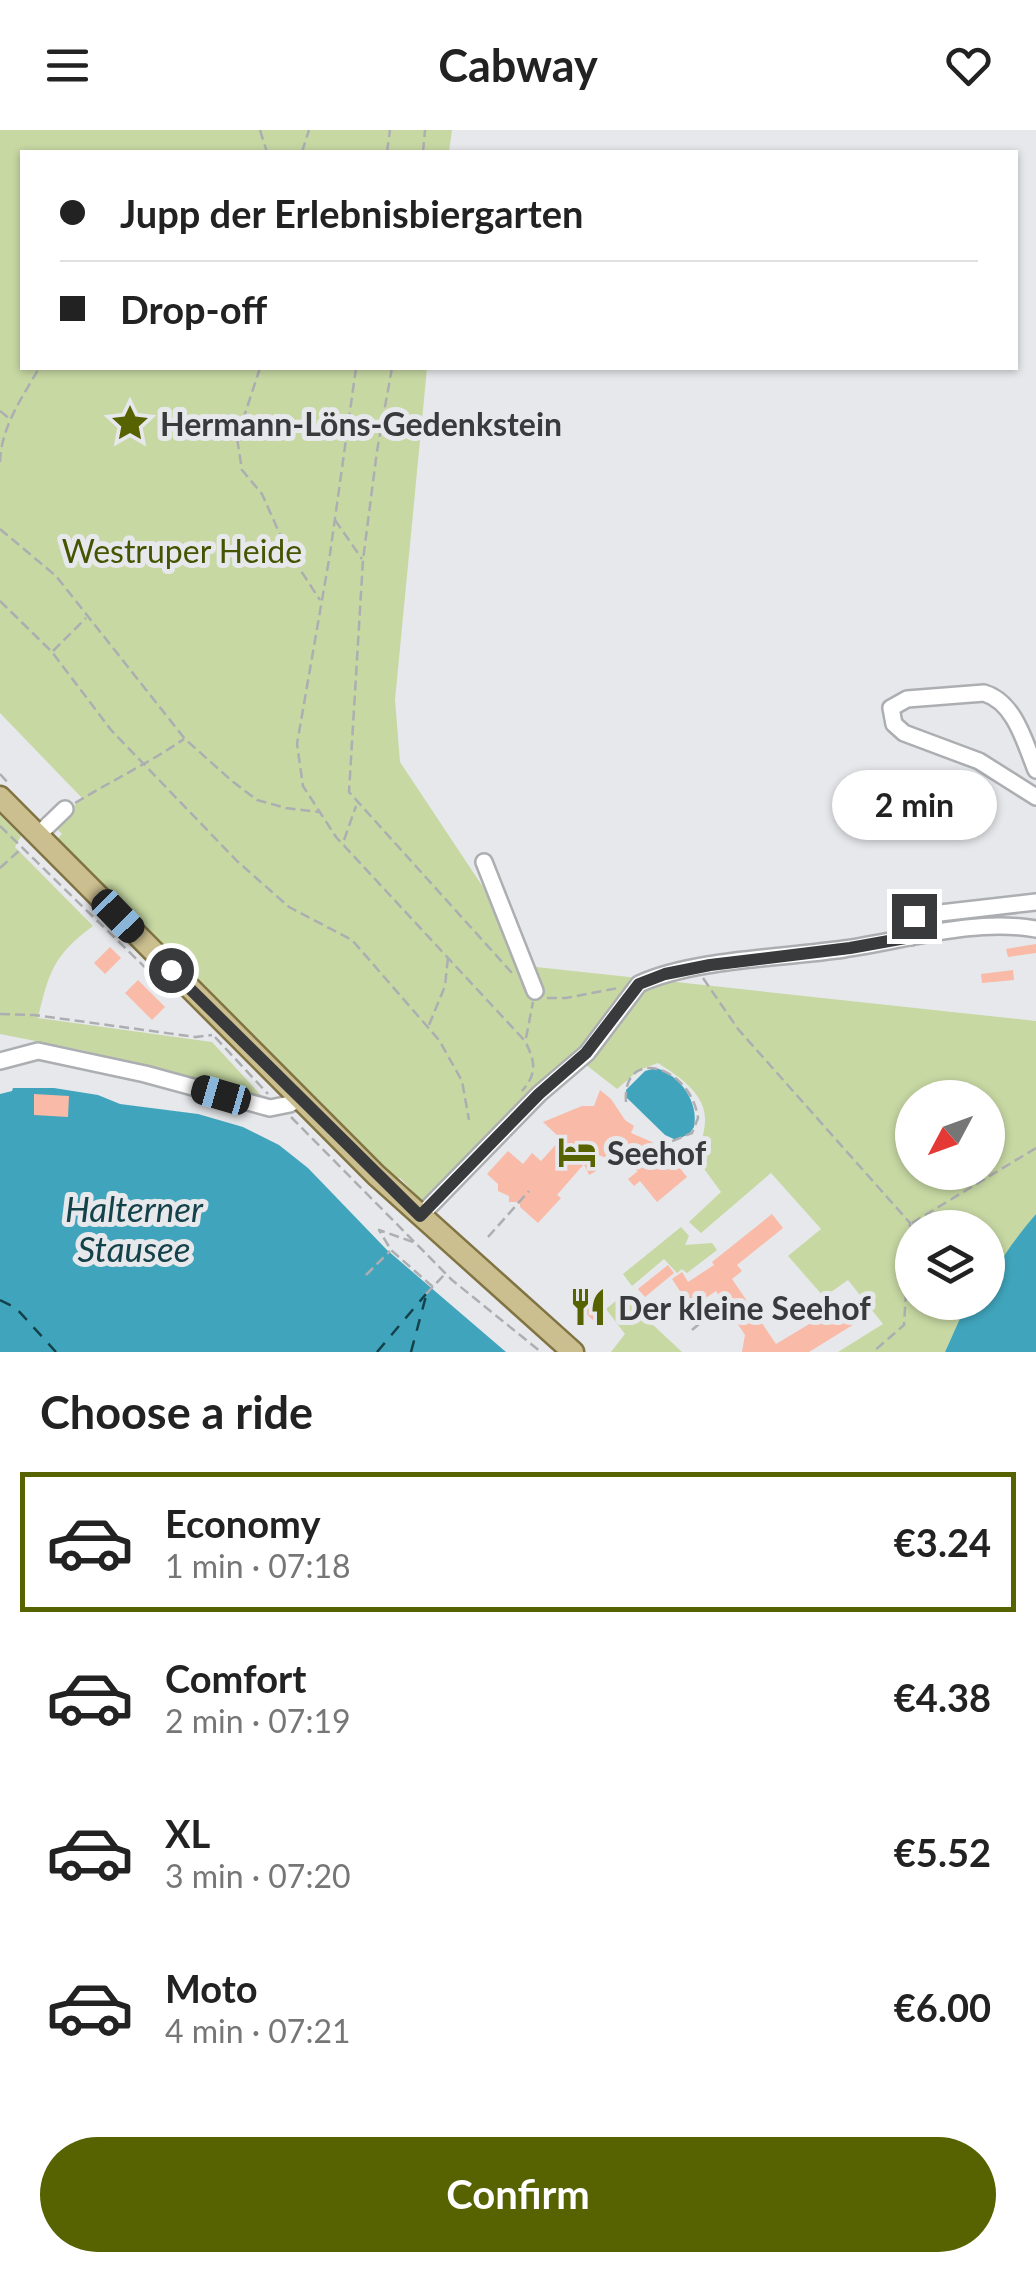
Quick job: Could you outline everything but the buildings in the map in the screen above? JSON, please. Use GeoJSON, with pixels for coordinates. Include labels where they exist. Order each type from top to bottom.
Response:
{"type":"FeatureCollection","features":[{"type":"Feature","properties":{"kind":"main road"},"geometry":{"type":"LineString","coordinates":[[0,796],[30,842],[289,1103],[572,1352]]}},
{"type":"Feature","properties":{"kind":"lane"},"geometry":{"type":"LineString","coordinates":[[1036,770],[1016,722],[1005,704],[994,696],[984,693],[907,699],[892,708],[894,724],[904,734],[980,762],[1036,797]]}},
{"type":"Feature","properties":{"kind":"lane"},"geometry":{"type":"LineString","coordinates":[[30,842],[65,809]]}},
{"type":"Feature","properties":{"kind":"lane"},"geometry":{"type":"LineString","coordinates":[[484,862],[535,991]]}},
{"type":"Feature","properties":{"kind":"lane"},"geometry":{"type":"LineString","coordinates":[[911,937],[914,916],[1036,902]]}},
{"type":"Feature","properties":{"kind":"lane"},"geometry":{"type":"LineString","coordinates":[[420,1216],[539,1094],[586,1053],[639,984],[699,967],[911,937],[1013,925],[1036,928]]}},
{"type":"Feature","properties":{"kind":"lane"},"geometry":{"type":"LineString","coordinates":[[0,1062],[38,1051],[146,1074],[270,1108],[289,1103]]}},
{"type":"Feature","properties":{"kind":"path"},"geometry":{"type":"LineString","coordinates":[[0,462],[0,446],[10,419],[38,370]]}},
{"type":"Feature","properties":{"kind":"path"},"geometry":{"type":"LineString","coordinates":[[259,370],[237,438],[242,470],[262,494],[286,548],[321,601]]}},
{"type":"Feature","properties":{"kind":"path"},"geometry":{"type":"LineString","coordinates":[[356,370],[297,744],[303,786],[343,844],[525,1041],[535,1071],[519,1095]]}},
{"type":"Feature","properties":{"kind":"path"},"geometry":{"type":"LineString","coordinates":[[392,370],[363,560],[349,792],[509,970],[535,991],[548,998],[566,998],[639,984]]}},
{"type":"Feature","properties":{"kind":"path"},"geometry":{"type":"LineString","coordinates":[[0,411],[10,419]]}},
{"type":"Feature","properties":{"kind":"path"},"geometry":{"type":"LineString","coordinates":[[334,519],[363,560]]}},
{"type":"Feature","properties":{"kind":"path"},"geometry":{"type":"LineString","coordinates":[[0,529],[56,576],[185,739],[257,800],[320,812]]}},
{"type":"Feature","properties":{"kind":"path"},"geometry":{"type":"LineString","coordinates":[[0,601],[52,652],[111,730],[237,860],[288,907],[352,940],[428,1027],[462,1081],[469,1120]]}},
{"type":"Feature","properties":{"kind":"path"},"geometry":{"type":"LineString","coordinates":[[52,652],[88,616]]}},
{"type":"Feature","properties":{"kind":"path"},"geometry":{"type":"LineString","coordinates":[[65,809],[185,739]]}},
{"type":"Feature","properties":{"kind":"path"},"geometry":{"type":"LineString","coordinates":[[343,844],[357,804]]}},
{"type":"Feature","properties":{"kind":"path"},"geometry":{"type":"LineString","coordinates":[[0,826],[30,842],[171,992]]}},
{"type":"Feature","properties":{"kind":"path"},"geometry":{"type":"LineString","coordinates":[[0,868],[30,842]]}},
{"type":"Feature","properties":{"kind":"path"},"geometry":{"type":"LineString","coordinates":[[428,1027],[445,986],[448,957]]}},
{"type":"Feature","properties":{"kind":"path"},"geometry":{"type":"LineString","coordinates":[[699,967],[720,1007],[738,1029],[898,1210]]}},
{"type":"Feature","properties":{"kind":"path"},"geometry":{"type":"LineString","coordinates":[[525,1041],[535,991]]}},
{"type":"Feature","properties":{"kind":"path"},"geometry":{"type":"LineString","coordinates":[[0,1014],[34,1015],[196,1038],[213,1028],[289,1103],[414,1243],[541,1352]]}},
{"type":"Feature","properties":{"kind":"path"},"geometry":{"type":"LineString","coordinates":[[626,1102],[625,1089],[648,1068],[666,1069],[680,1080],[692,1098],[698,1118],[692,1133],[670,1142]]}},
{"type":"Feature","properties":{"kind":"path"},"geometry":{"type":"LineString","coordinates":[[932,1210],[1036,1148]]}},
{"type":"Feature","properties":{"kind":"path"},"geometry":{"type":"LineString","coordinates":[[488,1237],[529,1191]]}},
{"type":"Feature","properties":{"kind":"path"},"geometry":{"type":"LineString","coordinates":[[414,1243],[379,1230],[391,1250],[433,1287]]}},
{"type":"Feature","properties":{"kind":"path"},"geometry":{"type":"LineString","coordinates":[[366,1276],[391,1250]]}},
{"type":"Feature","properties":{"kind":"path"},"geometry":{"type":"LineString","coordinates":[[426,1294],[446,1273]]}},
{"type":"Feature","properties":{"kind":"path"},"geometry":{"type":"LineString","coordinates":[[692,1330],[698,1324],[692,1311],[701,1308],[715,1320],[718,1309],[725,1318]]}},
{"type":"Feature","properties":{"kind":"path"},"geometry":{"type":"LineString","coordinates":[[873,1352],[904,1325],[904,1320]]}},
{"type":"Feature","properties":{"kind":"green space","name":"Westruper Heide"},"geometry":{"type":"Polygon","coordinates":[[[0,130],[452,130],[449,150],[20,150],[20,370],[427,370],[395,700],[400,762],[536,967],[1036,1021],[1036,1214],[1005,1257],[1005,1210],[895,1210],[895,1320],[959,1320],[945,1352],[838,1352],[883,1324],[848,1280],[824,1297],[788,1256],[821,1229],[771,1173],[701,1233],[689,1222],[721,1192],[699,1162],[705,1122],[696,1094],[658,1063],[639,1070],[617,1089],[576,1057],[543,1080],[424,1203],[400,1178],[394,1178],[55,841],[62,834],[54,826],[82,798],[0,713],[0,130]]]}},
{"type":"Feature","properties":{"kind":"green space"},"geometry":{"type":"Polygon","coordinates":[[[0,815],[21,836],[15,847],[93,926],[55,965],[38,1018],[212,1042],[269,1104],[86,1051],[0,1034],[0,815]]]}},
{"type":"Feature","properties":{"kind":"green space"},"geometry":{"type":"Polygon","coordinates":[[[681,1227],[689,1236],[685,1245],[712,1243],[717,1250],[687,1273],[682,1269],[677,1273],[664,1259],[632,1286],[623,1274],[681,1227]]]}},
{"type":"Feature","properties":{"kind":"green space"},"geometry":{"type":"Polygon","coordinates":[[[622,1296],[682,1352],[611,1352],[625,1334],[606,1309],[622,1296]]]}},
{"type":"Feature","properties":{"kind":"water"},"geometry":{"type":"Polygon","coordinates":[[[656,1068],[680,1083],[694,1108],[694,1127],[676,1140],[665,1135],[627,1098],[626,1090],[645,1071],[656,1068]]]}},
{"type":"Feature","properties":{"kind":"water","name":"Halterner Stausee"},"geometry":{"type":"Polygon","coordinates":[[[13,1088],[54,1088],[98,1095],[120,1104],[198,1114],[243,1127],[279,1145],[308,1168],[387,1250],[506,1352],[0,1352],[0,1094],[13,1088]]]}},
{"type":"Feature","properties":{"kind":"water"},"geometry":{"type":"Polygon","coordinates":[[[1036,1214],[1036,1352],[945,1352],[959,1320],[1005,1320],[1005,1256],[1036,1214]]]}},
{"type":"Feature","properties":{"kind":"ferry route"},"geometry":{"type":"LineString","coordinates":[[377,1352],[426,1294]]}},
{"type":"Feature","properties":{"kind":"ferry route"},"geometry":{"type":"LineString","coordinates":[[411,1352],[426,1296]]}},
{"type":"Feature","properties":{"kind":"ferry route"},"geometry":{"type":"LineString","coordinates":[[0,1300],[16,1308],[56,1352]]}},
{"type":"Feature","properties":{"kind":"place","name":"Hermann-Löns-Gedenkstein"},"geometry":{"type":"Point","coordinates":[130,423]}},
{"type":"Feature","properties":{"kind":"place","name":"Seehof"},"geometry":{"type":"Point","coordinates":[577,1152]}},
{"type":"Feature","properties":{"kind":"place","name":"Der kleine Seehof"},"geometry":{"type":"Point","coordinates":[588,1307]}},
{"type":"Feature","properties":{"kind":"route"},"geometry":{"type":"LineString","coordinates":[[171,970],[420,1216],[539,1094],[586,1053],[639,984],[710,965],[911,937],[914,916]]}}]}
